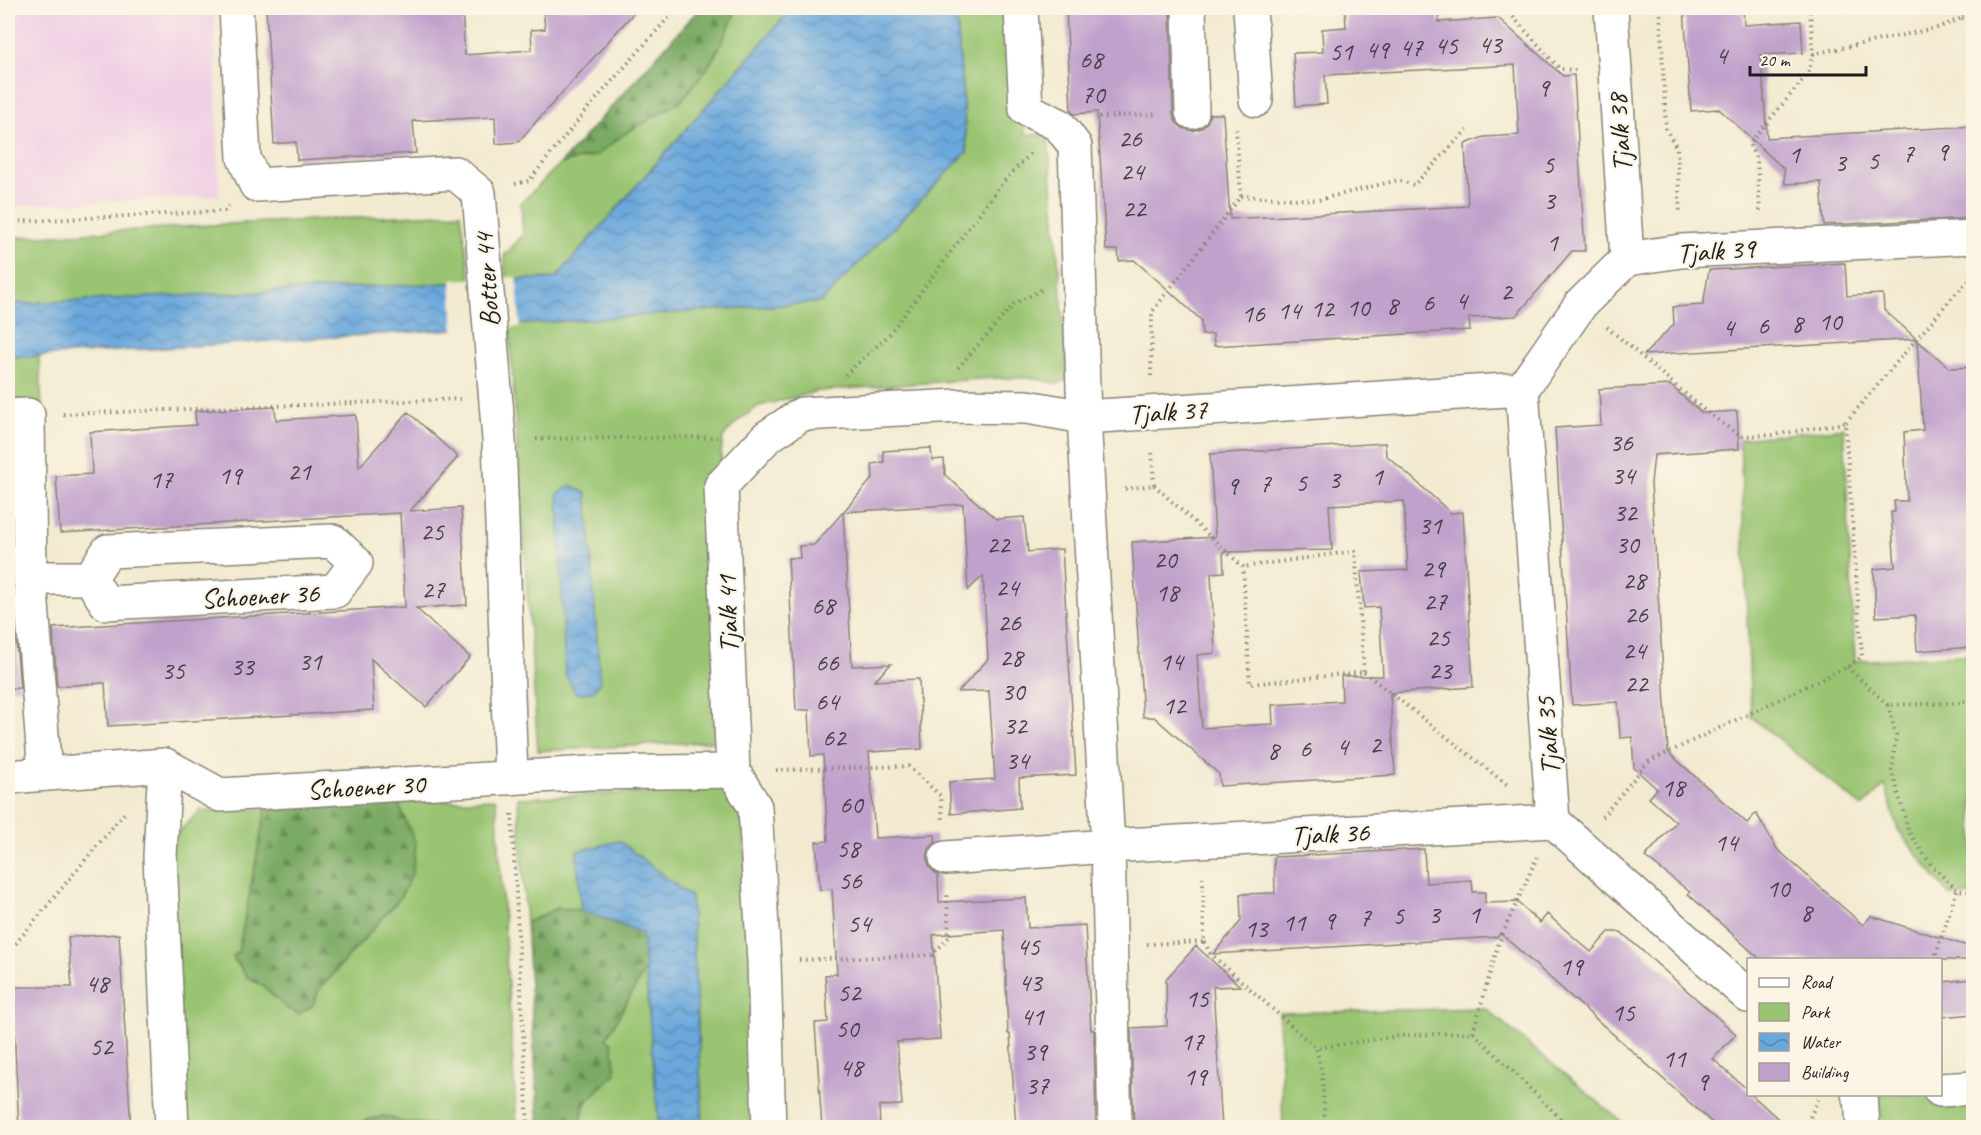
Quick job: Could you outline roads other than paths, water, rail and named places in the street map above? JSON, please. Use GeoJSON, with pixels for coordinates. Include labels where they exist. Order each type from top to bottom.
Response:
{"type":"FeatureCollection","features":[{"type":"Feature","properties":{"kind":"street","name":"Botter 44"},"geometry":{"type":"LineString","coordinates":[[236,8],[244,158],[256,185],[455,173],[479,193],[499,439],[511,778]]}},
{"type":"Feature","properties":{"kind":"street"},"geometry":{"type":"LineString","coordinates":[[1021,8],[1026,108],[1067,135],[1078,270],[1108,846],[1115,1128]]}},
{"type":"Feature","properties":{"kind":"street"},"geometry":{"type":"LineString","coordinates":[[1189,8],[1192,112]]}},
{"type":"Feature","properties":{"kind":"street"},"geometry":{"type":"LineString","coordinates":[[1250,8],[1256,100]]}},
{"type":"Feature","properties":{"kind":"street","name":"Tjalk 38"},"geometry":{"type":"LineString","coordinates":[[1611,8],[1627,258]]}},
{"type":"Feature","properties":{"kind":"street","name":"Tjalk 39"},"geometry":{"type":"LineString","coordinates":[[1627,258],[1681,251],[1974,237]]}},
{"type":"Feature","properties":{"kind":"street"},"geometry":{"type":"LineString","coordinates":[[1522,389],[1581,304],[1627,258]]}},
{"type":"Feature","properties":{"kind":"street","name":"Tjalk 37"},"geometry":{"type":"LineString","coordinates":[[1084,417],[1522,389]]}},
{"type":"Feature","properties":{"kind":"street","name":"Tjalk 35"},"geometry":{"type":"LineString","coordinates":[[1522,389],[1553,821]]}},
{"type":"Feature","properties":{"kind":"street","name":"Tjalk 41"},"geometry":{"type":"LineString","coordinates":[[769,1128],[764,962],[755,807],[733,771],[721,486],[767,437],[802,414],[959,406],[1027,406],[1084,417]]}},
{"type":"Feature","properties":{"kind":"street"},"geometry":{"type":"LineString","coordinates":[[18,415],[45,774]]}},
{"type":"Feature","properties":{"kind":"street","name":"Schoener 36"},"geometry":{"type":"LineString","coordinates":[[333,541],[356,563],[335,591],[106,603],[90,578],[108,551],[333,541]]}},
{"type":"Feature","properties":{"kind":"street"},"geometry":{"type":"LineString","coordinates":[[30,578],[90,578]]}},
{"type":"Feature","properties":{"kind":"street"},"geometry":{"type":"LineString","coordinates":[[8,777],[165,765],[160,856],[172,1128]]}},
{"type":"Feature","properties":{"kind":"street","name":"Schoener 30"},"geometry":{"type":"LineString","coordinates":[[165,765],[220,795],[590,773],[733,771]]}},
{"type":"Feature","properties":{"kind":"street"},"geometry":{"type":"LineString","coordinates":[[1553,821],[1578,846],[1747,994]]}},
{"type":"Feature","properties":{"kind":"street","name":"Tjalk 36"},"geometry":{"type":"LineString","coordinates":[[946,858],[1202,840],[1553,821]]}},
{"type":"Feature","properties":{"kind":"street"},"geometry":{"type":"LineString","coordinates":[[1942,1090],[1974,1088]]}},
{"type":"Feature","properties":{"kind":"water"},"geometry":{"type":"Polygon","coordinates":[[[792,8],[956,8],[967,152],[821,302],[473,328],[8,358],[8,304],[556,278],[792,8]]]}},
{"type":"Feature","properties":{"kind":"water"},"geometry":{"type":"Polygon","coordinates":[[[571,485],[587,494],[600,682],[593,691],[577,694],[565,675],[558,494],[571,485]]]}},
{"type":"Feature","properties":{"kind":"water"},"geometry":{"type":"Polygon","coordinates":[[[619,841],[691,897],[703,1127],[659,1127],[642,933],[581,910],[577,851],[619,841]]]}}]}
